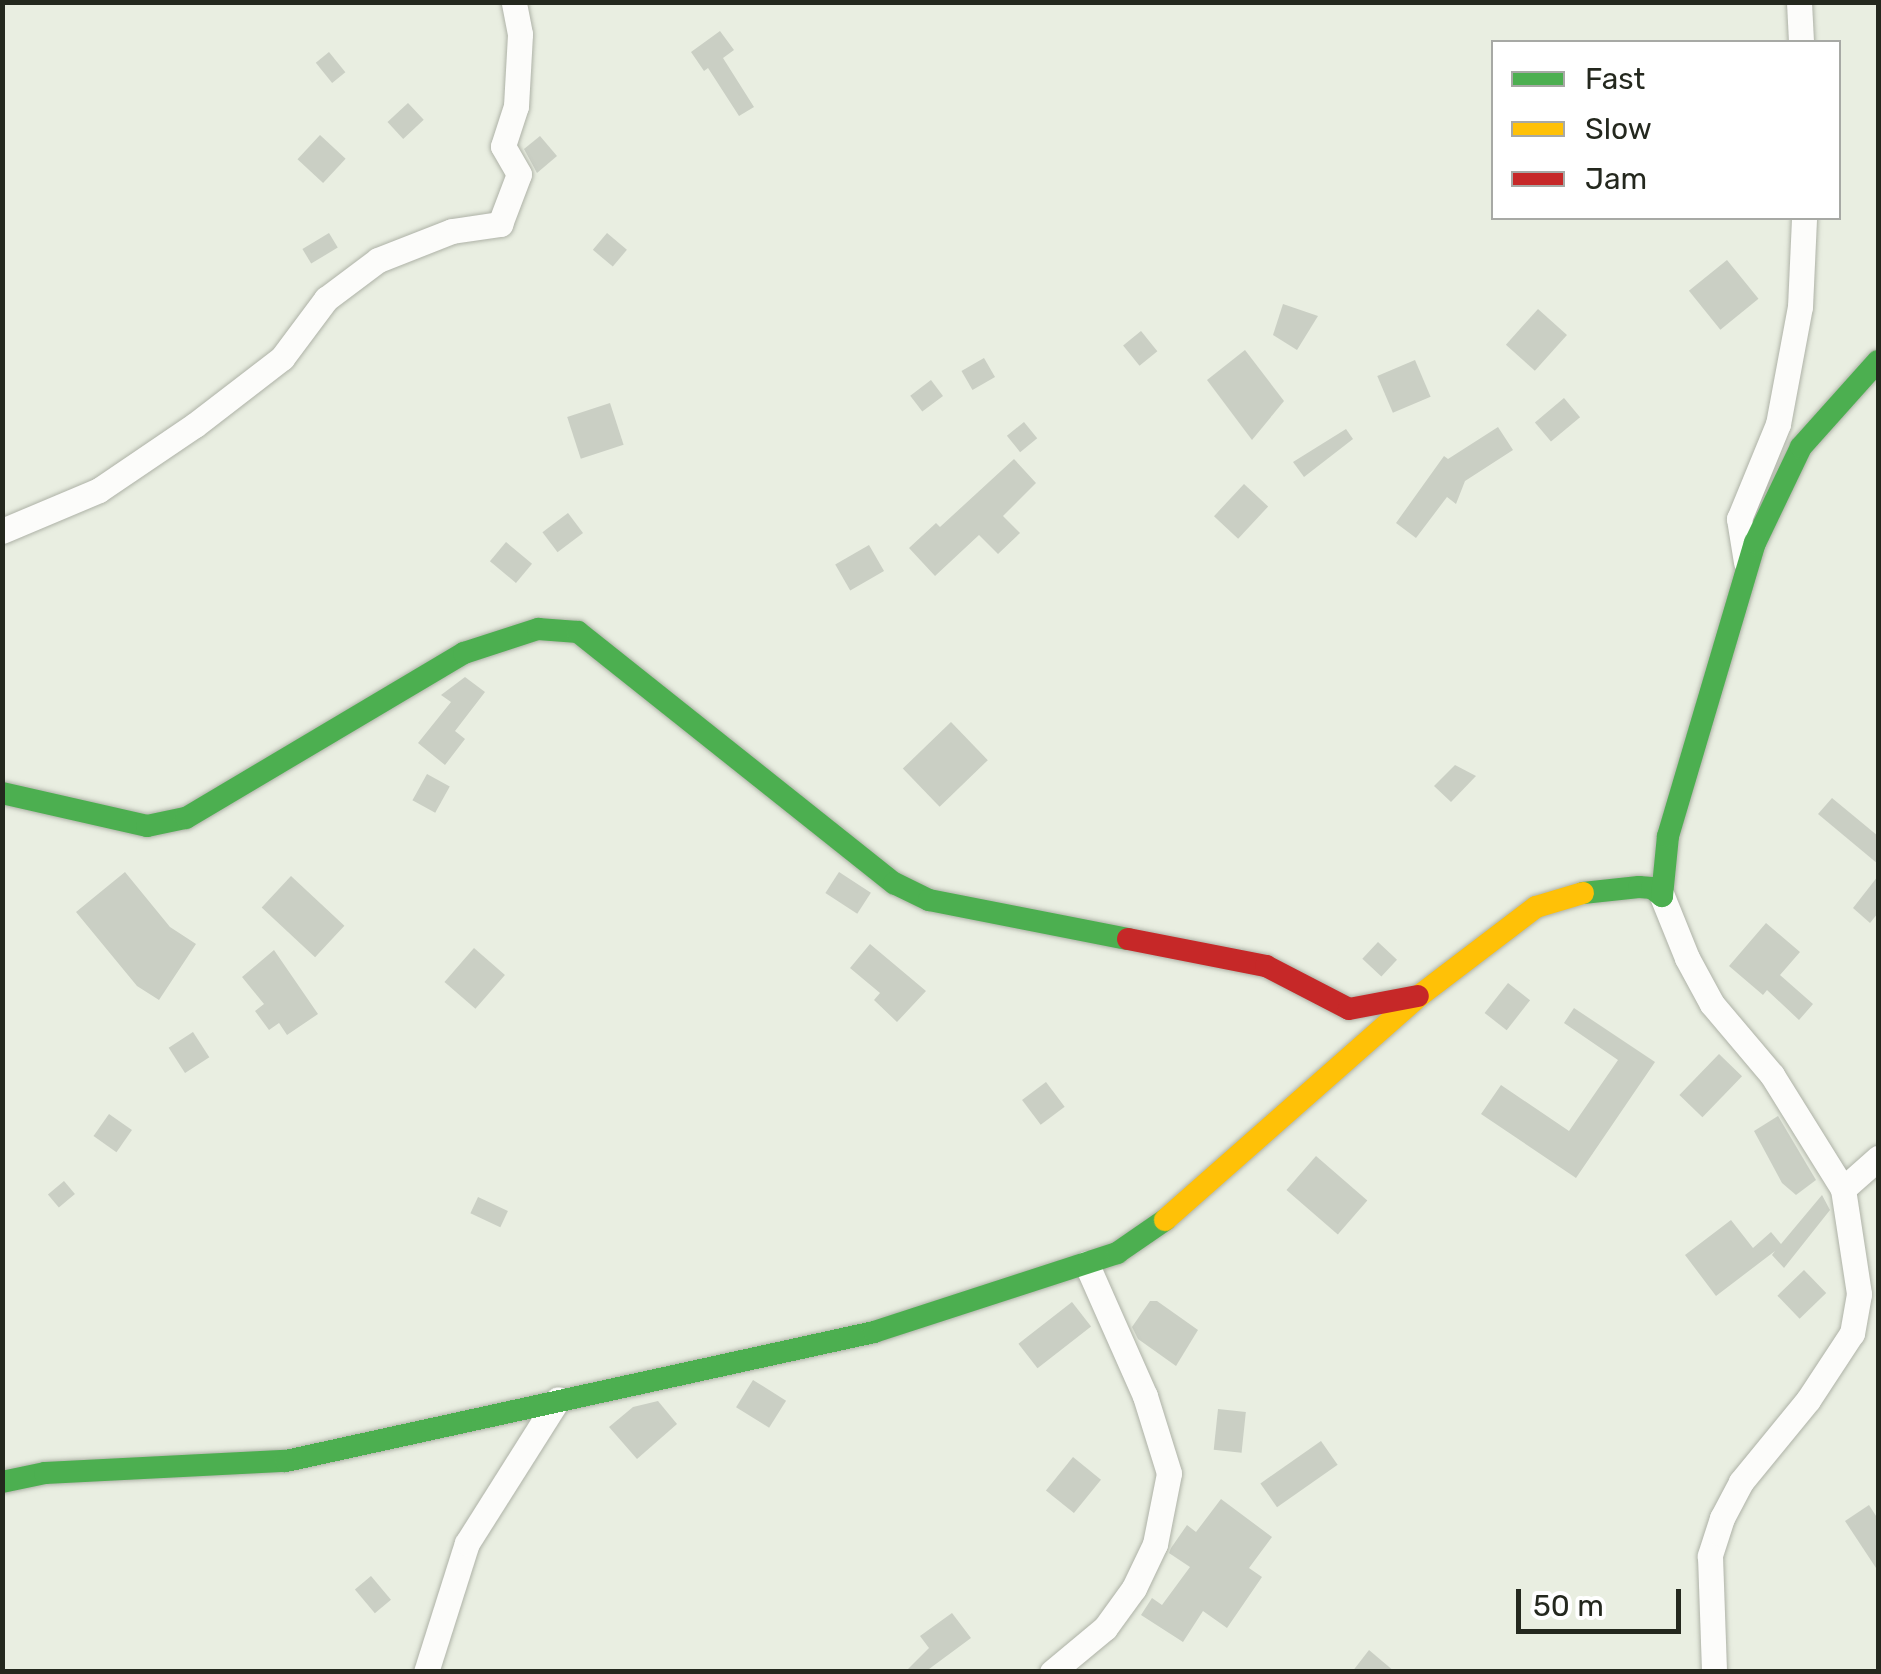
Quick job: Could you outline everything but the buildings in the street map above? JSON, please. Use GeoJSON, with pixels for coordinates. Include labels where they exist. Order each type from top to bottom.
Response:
{"type":"FeatureCollection","features":[{"type":"Feature","properties":{"kind":"street"},"geometry":{"type":"LineString","coordinates":[[2,530],[99,490],[195,425],[282,358],[326,299],[378,260],[452,231],[500,224],[519,174],[502,146],[516,106],[520,34],[514,2]]}},
{"type":"Feature","properties":{"kind":"street"},"geometry":{"type":"LineString","coordinates":[[1799,2],[1801,40]]}},
{"type":"Feature","properties":{"kind":"street"},"geometry":{"type":"LineString","coordinates":[[1747,570],[1739,519],[1778,424],[1800,308],[1804,220]]}},
{"type":"Feature","properties":{"kind":"street"},"geometry":{"type":"LineString","coordinates":[[1714,1672],[1710,1556],[1722,1518],[1741,1482],[1808,1400],[1852,1333],[1859,1294],[1843,1189],[1772,1076],[1712,1004],[1687,958],[1662,896],[1668,836],[1755,543],[1801,448],[1825,416],[1878,361]]}},
{"type":"Feature","properties":{"kind":"street"},"geometry":{"type":"LineString","coordinates":[[2,793],[148,826],[186,818],[464,653],[538,629],[578,632],[894,883],[929,900],[1266,966],[1349,1009],[1419,996]]}},
{"type":"Feature","properties":{"kind":"street"},"geometry":{"type":"LineString","coordinates":[[2,1482],[45,1473],[286,1462],[874,1332],[1117,1254],[1161,1224],[1419,996],[1536,907],[1573,894],[1639,887],[1652,888],[1662,896]]}},
{"type":"Feature","properties":{"kind":"street"},"geometry":{"type":"LineString","coordinates":[[1843,1189],[1878,1158]]}},
{"type":"Feature","properties":{"kind":"street"},"geometry":{"type":"LineString","coordinates":[[1853,1241],[1878,1262]]}},
{"type":"Feature","properties":{"kind":"street"},"geometry":{"type":"LineString","coordinates":[[1052,1672],[1105,1628],[1134,1588],[1155,1544],[1170,1472],[1145,1396],[1086,1263]]}},
{"type":"Feature","properties":{"kind":"street"},"geometry":{"type":"LineString","coordinates":[[426,1672],[467,1544],[558,1399]]}},
{"type":"Feature","properties":{"kind":"traffic: fast"},"geometry":{"type":"LineString","coordinates":[[1583,893],[1639,887],[1652,888],[1662,896],[1668,836],[1755,543],[1801,447],[1878,361]]}},
{"type":"Feature","properties":{"kind":"traffic: fast"},"geometry":{"type":"LineString","coordinates":[[2,793],[147,826],[186,818],[464,653],[538,629],[578,632],[894,883],[929,900],[1128,939]]}},
{"type":"Feature","properties":{"kind":"traffic: fast"},"geometry":{"type":"LineString","coordinates":[[2,1482],[45,1473],[286,1461],[874,1332],[1117,1253],[1165,1220]]}},
{"type":"Feature","properties":{"kind":"traffic: slow"},"geometry":{"type":"LineString","coordinates":[[1165,1220],[1419,996],[1536,907],[1583,893]]}},
{"type":"Feature","properties":{"kind":"traffic: jam"},"geometry":{"type":"LineString","coordinates":[[1128,939],[1266,966],[1349,1009],[1418,996]]}}]}
